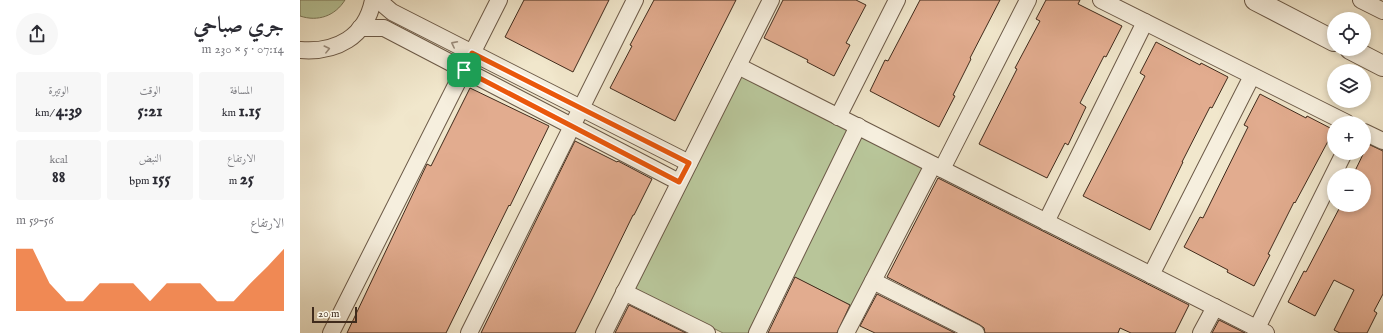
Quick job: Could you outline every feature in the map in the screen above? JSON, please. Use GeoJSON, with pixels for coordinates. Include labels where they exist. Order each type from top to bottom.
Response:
{"type":"FeatureCollection","features":[{"type":"Feature","properties":{"kind":"street"},"geometry":{"type":"LineString","coordinates":[[300,50],[314,51],[328,49],[341,44],[352,37],[365,22],[371,9],[372,0]]}},
{"type":"Feature","properties":{"kind":"street"},"geometry":{"type":"LineString","coordinates":[[378,0],[392,12],[689,163]]}},
{"type":"Feature","properties":{"kind":"street"},"geometry":{"type":"LineString","coordinates":[[332,333],[499,0]]}},
{"type":"Feature","properties":{"kind":"street"},"geometry":{"type":"LineString","coordinates":[[469,333],[635,0]]}},
{"type":"Feature","properties":{"kind":"street"},"geometry":{"type":"LineString","coordinates":[[604,333],[771,0]]}},
{"type":"Feature","properties":{"kind":"street"},"geometry":{"type":"LineString","coordinates":[[838,117],[897,0]]}},
{"type":"Feature","properties":{"kind":"street"},"geometry":{"type":"LineString","coordinates":[[846,333],[873,280],[937,167],[1028,0]]}},
{"type":"Feature","properties":{"kind":"street"},"geometry":{"type":"LineString","coordinates":[[1101,0],[1333,116]]}},
{"type":"Feature","properties":{"kind":"street"},"geometry":{"type":"LineString","coordinates":[[1255,0],[1327,37]]}},
{"type":"Feature","properties":{"kind":"street"},"geometry":{"type":"LineString","coordinates":[[1361,0],[1383,11]]}},
{"type":"Feature","properties":{"kind":"street"},"geometry":{"type":"LineString","coordinates":[[1046,222],[1145,22]]}},
{"type":"Feature","properties":{"kind":"street"},"geometry":{"type":"LineString","coordinates":[[360,28],[384,28],[679,182]]}},
{"type":"Feature","properties":{"kind":"street"},"geometry":{"type":"LineString","coordinates":[[1364,56],[1383,66]]}},
{"type":"Feature","properties":{"kind":"street"},"geometry":{"type":"LineString","coordinates":[[738,66],[1261,331],[1341,160]]}},
{"type":"Feature","properties":{"kind":"street"},"geometry":{"type":"LineString","coordinates":[[1151,275],[1252,76]]}},
{"type":"Feature","properties":{"kind":"street"},"geometry":{"type":"LineString","coordinates":[[757,333],[858,126]]}},
{"type":"Feature","properties":{"kind":"street"},"geometry":{"type":"LineString","coordinates":[[1371,135],[1383,141]]}},
{"type":"Feature","properties":{"kind":"street"},"geometry":{"type":"LineString","coordinates":[[873,280],[976,333]]}},
{"type":"Feature","properties":{"kind":"street"},"geometry":{"type":"LineString","coordinates":[[624,292],[707,333]]}},
{"type":"Feature","properties":{"kind":"street"},"geometry":{"type":"LineString","coordinates":[[1201,333],[1215,307]]}},
{"type":"Feature","properties":{"kind":"green space"},"geometry":{"type":"Polygon","coordinates":[[[300,0],[345,0],[341,6],[331,14],[320,18],[307,18],[300,16],[300,0]]]}},
{"type":"Feature","properties":{"kind":"green space"},"geometry":{"type":"Polygon","coordinates":[[[741,75],[849,129],[748,333],[723,333],[635,289],[741,75]]]}},
{"type":"Feature","properties":{"kind":"green space"},"geometry":{"type":"Polygon","coordinates":[[[861,136],[923,167],[852,306],[792,276],[861,136]]]}},
{"type":"Feature","properties":{"kind":"building"},"geometry":{"type":"Polygon","coordinates":[[[524,0],[609,0],[573,72],[505,37],[524,0]]]}},
{"type":"Feature","properties":{"kind":"building"},"geometry":{"type":"Polygon","coordinates":[[[654,0],[736,0],[675,121],[610,88],[632,46],[630,45],[654,0]]]}},
{"type":"Feature","properties":{"kind":"building"},"geometry":{"type":"Polygon","coordinates":[[[783,0],[856,0],[866,5],[846,43],[850,45],[834,76],[807,62],[808,60],[764,38],[783,0]]]}},
{"type":"Feature","properties":{"kind":"building"},"geometry":{"type":"Polygon","coordinates":[[[920,0],[1000,0],[970,58],[971,59],[953,95],[955,96],[939,127],[870,91],[885,60],[888,61],[920,0]]]}},
{"type":"Feature","properties":{"kind":"building"},"geometry":{"type":"Polygon","coordinates":[[[1046,0],[1080,0],[1078,4],[1122,26],[1106,57],[1104,56],[1080,103],[1086,107],[1068,145],[1065,143],[1047,178],[979,144],[1017,69],[1015,68],[1040,21],[1036,19],[1046,0]]]}},
{"type":"Feature","properties":{"kind":"building"},"geometry":{"type":"Polygon","coordinates":[[[1156,42],[1200,65],[1201,63],[1228,77],[1212,108],[1210,107],[1150,230],[1083,196],[1145,76],[1140,73],[1156,42]]]}},
{"type":"Feature","properties":{"kind":"building"},"geometry":{"type":"Polygon","coordinates":[[[470,88],[549,126],[510,206],[509,205],[446,333],[347,333],[427,164],[431,166],[470,88]]]}},
{"type":"Feature","properties":{"kind":"building"},"geometry":{"type":"Polygon","coordinates":[[[1260,94],[1306,118],[1307,116],[1327,126],[1327,143],[1295,203],[1294,202],[1254,286],[1227,272],[1228,270],[1184,247],[1200,217],[1203,218],[1248,127],[1244,125],[1260,94]]]}},
{"type":"Feature","properties":{"kind":"building"},"geometry":{"type":"Polygon","coordinates":[[[575,141],[652,179],[575,333],[481,333],[575,141]]]}},
{"type":"Feature","properties":{"kind":"building"},"geometry":{"type":"Polygon","coordinates":[[[1371,145],[1383,151],[1383,294],[1374,311],[1377,313],[1367,333],[1340,333],[1334,330],[1354,290],[1334,280],[1315,316],[1288,302],[1304,271],[1306,272],[1337,212],[1371,212],[1371,168],[1356,168],[1360,160],[1371,160],[1371,145]]]}},
{"type":"Feature","properties":{"kind":"building"},"geometry":{"type":"Polygon","coordinates":[[[938,178],[1189,305],[1175,333],[1131,333],[1120,328],[1118,333],[985,333],[984,328],[980,325],[887,277],[938,178]]]}},
{"type":"Feature","properties":{"kind":"building"},"geometry":{"type":"Polygon","coordinates":[[[795,277],[850,305],[837,333],[768,333],[795,277]]]}},
{"type":"Feature","properties":{"kind":"building"},"geometry":{"type":"Polygon","coordinates":[[[877,294],[955,333],[875,333],[860,326],[877,294]]]}},
{"type":"Feature","properties":{"kind":"building"},"geometry":{"type":"Polygon","coordinates":[[[629,305],[686,333],[615,333],[629,305]]]}},
{"type":"Feature","properties":{"kind":"building"},"geometry":{"type":"Polygon","coordinates":[[[1219,320],[1245,333],[1212,333],[1219,320]]]}},
{"type":"Feature","properties":{"kind":"route"},"geometry":{"type":"LineString","coordinates":[[472,53],[689,163],[679,182],[464,70],[472,53]]}}]}
